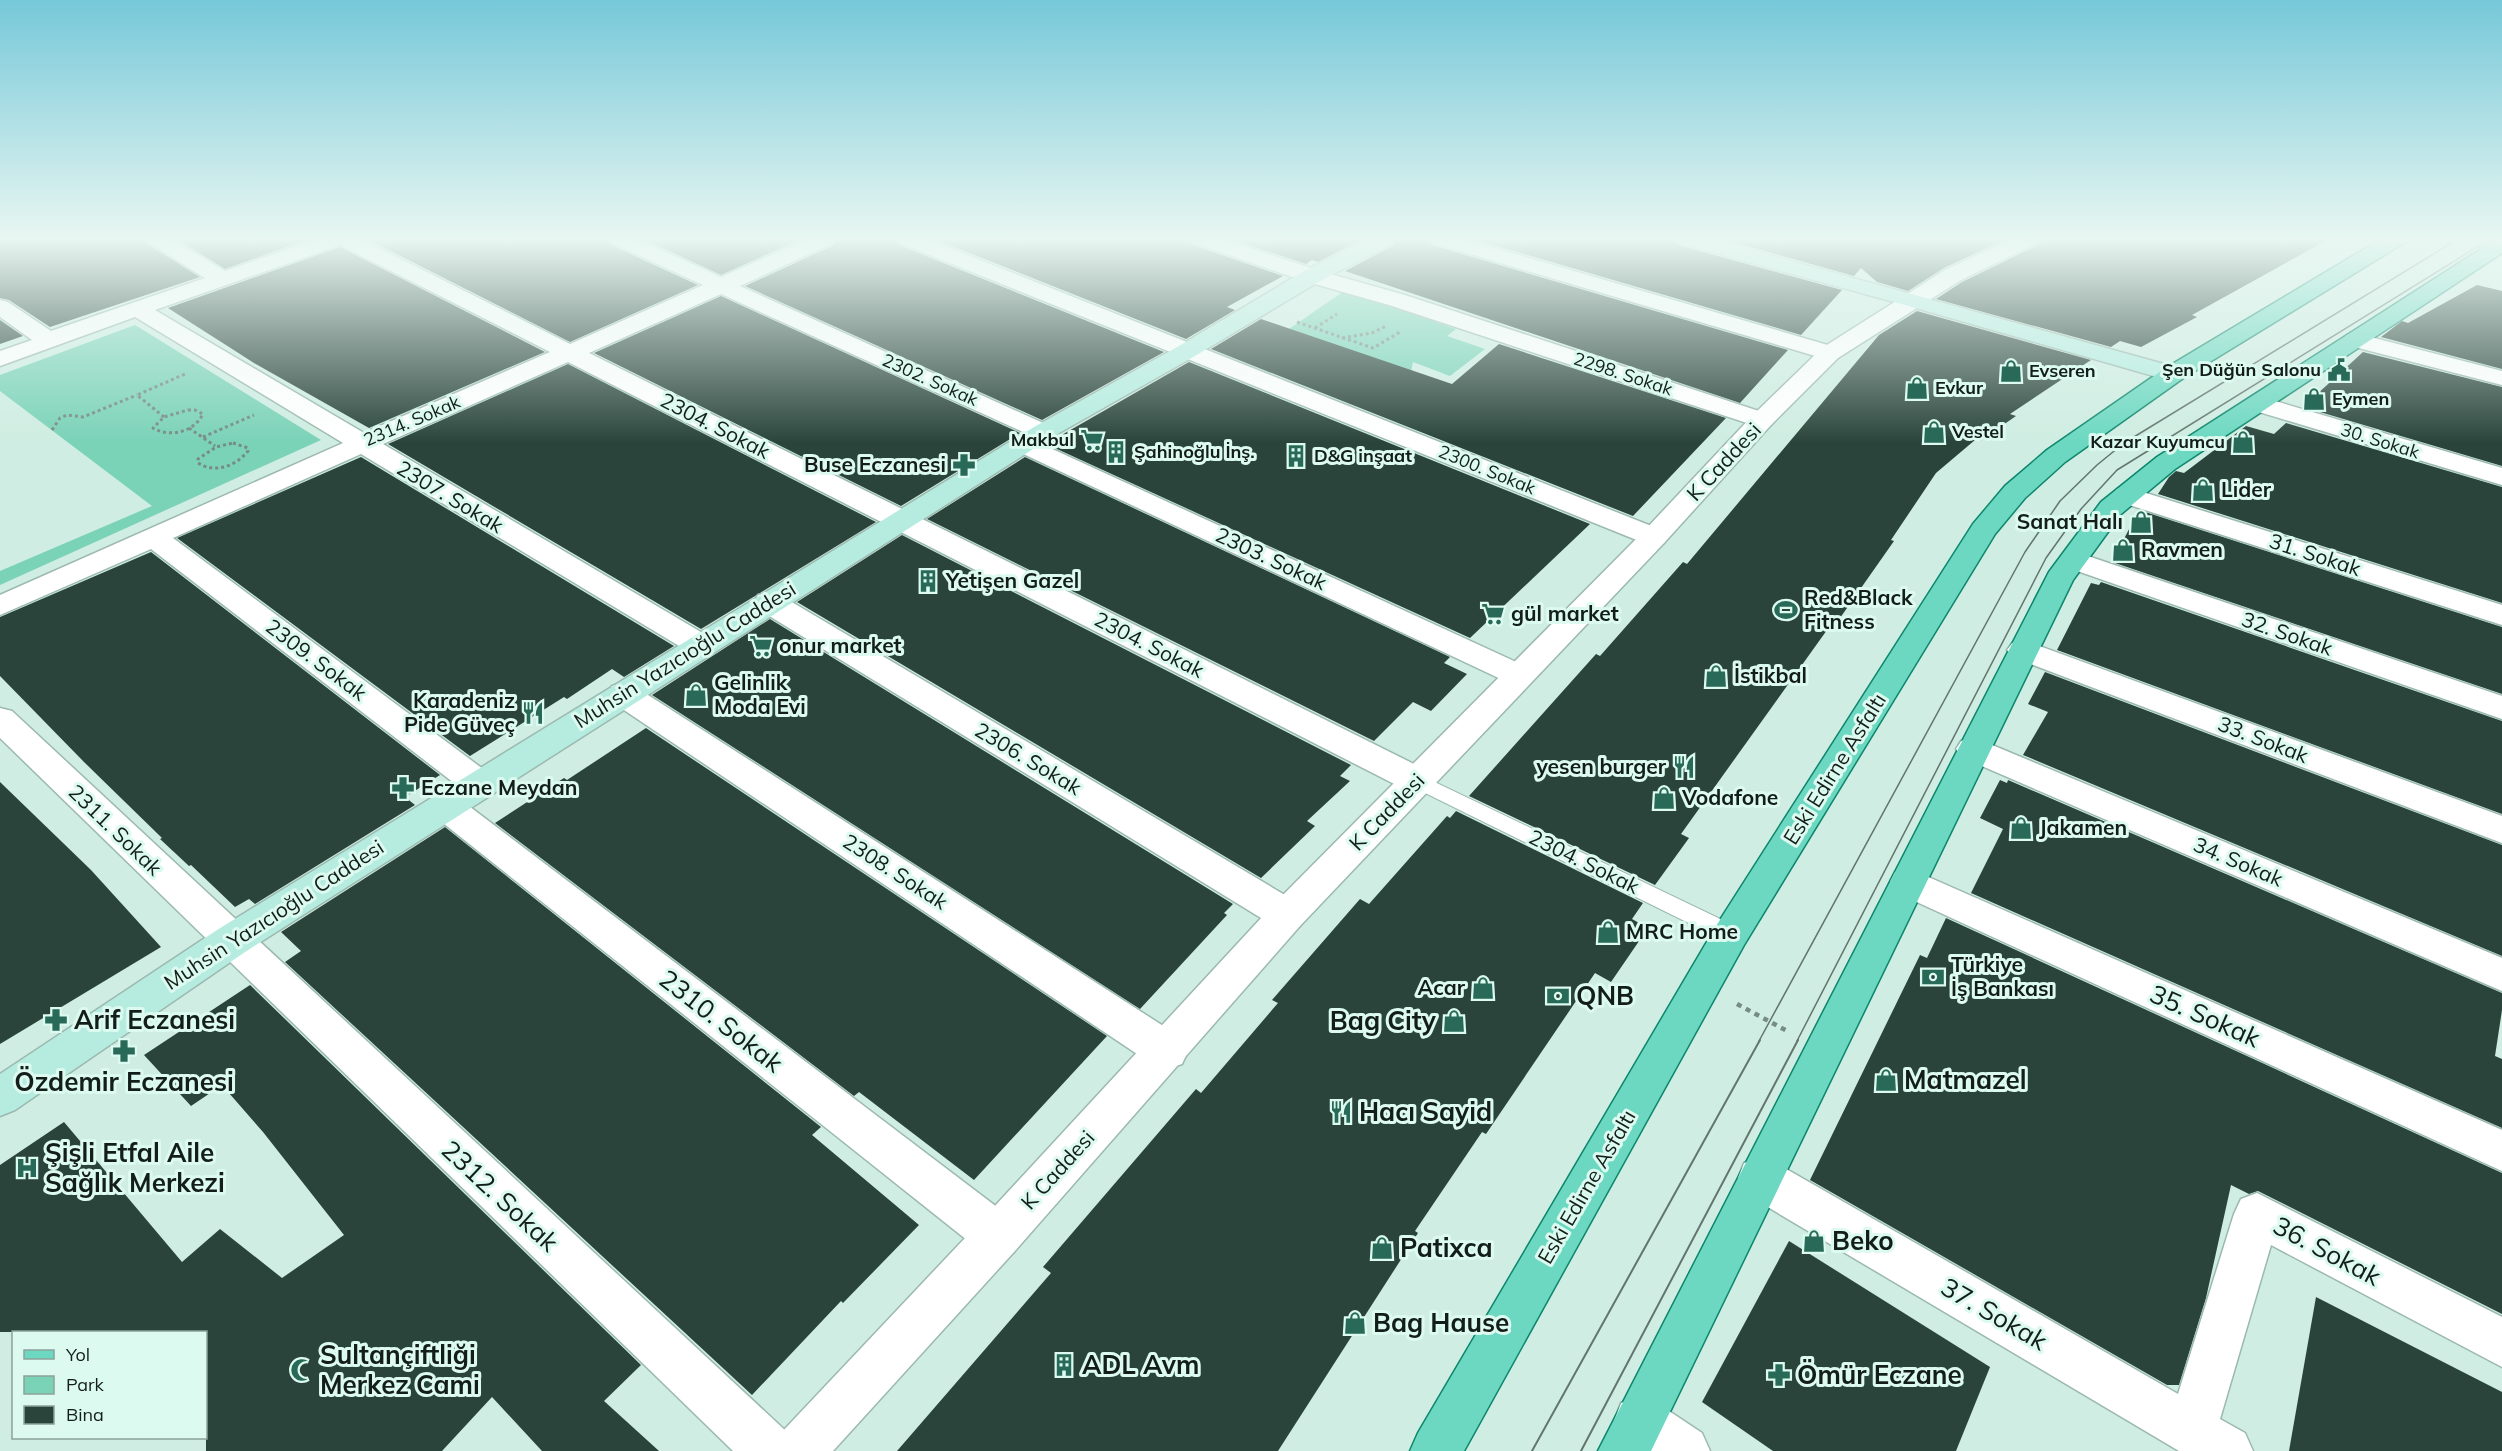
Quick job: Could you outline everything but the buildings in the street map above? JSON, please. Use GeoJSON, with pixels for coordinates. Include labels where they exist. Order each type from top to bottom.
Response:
{"type":"FeatureCollection","features":[{"type":"Feature","properties":{"kind":"main road"},"geometry":{"type":"LineString","coordinates":[[1937,307],[2173,374]]}},
{"type":"Feature","properties":{"kind":"main road","name":"Eski Edirne Asfaltı"},"geometry":{"type":"LineString","coordinates":[[1436,1451],[1731,934],[1983,530],[2015,492],[2056,456],[2173,374],[2285,307]]}},
{"type":"Feature","properties":{"kind":"main road"},"geometry":{"type":"LineString","coordinates":[[1631,1436],[2059,578],[2111,508],[2166,463],[2406,307]]}},
{"type":"Feature","properties":{"kind":"main road","name":"Muhsin Yazıcıoğlu Caddesi"},"geometry":{"type":"LineString","coordinates":[[0,1097],[231,941],[479,783],[1034,438],[1259,308]]}},
{"type":"Feature","properties":{"kind":"street"},"geometry":{"type":"LineString","coordinates":[[0,359],[48,340],[148,307]]}},
{"type":"Feature","properties":{"kind":"street","name":"2304. Sokak"},"geometry":{"type":"LineString","coordinates":[[478,307],[1418,781]]}},
{"type":"Feature","properties":{"kind":"street","name":"2314. Sokak"},"geometry":{"type":"LineString","coordinates":[[0,606],[359,444],[675,307]]}},
{"type":"Feature","properties":{"kind":"street","name":"2302. Sokak"},"geometry":{"type":"LineString","coordinates":[[765,307],[1034,438]]}},
{"type":"Feature","properties":{"kind":"street","name":"2300. Sokak"},"geometry":{"type":"LineString","coordinates":[[1076,307],[1654,537]]}},
{"type":"Feature","properties":{"kind":"street","name":"2298. Sokak"},"geometry":{"type":"LineString","coordinates":[[1416,307],[1762,420]]}},
{"type":"Feature","properties":{"kind":"street"},"geometry":{"type":"LineString","coordinates":[[1672,307],[1830,353]]}},
{"type":"Feature","properties":{"kind":"street","name":"K Caddesi"},"geometry":{"type":"LineString","coordinates":[[799,1451],[1167,1051],[1287,915],[1654,537],[1762,420],[1830,353],[1902,307]]}},
{"type":"Feature","properties":{"kind":"street"},"geometry":{"type":"LineString","coordinates":[[0,308],[48,340]]}},
{"type":"Feature","properties":{"kind":"street","name":"2307. Sokak"},"geometry":{"type":"LineString","coordinates":[[139,310],[359,444],[700,645]]}},
{"type":"Feature","properties":{"kind":"street"},"geometry":{"type":"LineString","coordinates":[[2355,340],[2502,378]]}},
{"type":"Feature","properties":{"kind":"street","name":"30. Sokak"},"geometry":{"type":"LineString","coordinates":[[2258,404],[2502,477]]}},
{"type":"Feature","properties":{"kind":"street","name":"2303. Sokak"},"geometry":{"type":"LineString","coordinates":[[1034,438],[1518,675]]}},
{"type":"Feature","properties":{"kind":"street","name":"31. Sokak"},"geometry":{"type":"LineString","coordinates":[[2127,495],[2502,615]]}},
{"type":"Feature","properties":{"kind":"street","name":"2309. Sokak"},"geometry":{"type":"LineString","coordinates":[[152,536],[479,783]]}},
{"type":"Feature","properties":{"kind":"street","name":"32. Sokak"},"geometry":{"type":"LineString","coordinates":[[2073,560],[2502,708]]}},
{"type":"Feature","properties":{"kind":"street","name":"2306. Sokak"},"geometry":{"type":"LineString","coordinates":[[769,602],[1287,915]]}},
{"type":"Feature","properties":{"kind":"street","name":"33. Sokak"},"geometry":{"type":"LineString","coordinates":[[2023,650],[2502,830]]}},
{"type":"Feature","properties":{"kind":"street","name":"2308. Sokak"},"geometry":{"type":"LineString","coordinates":[[623,693],[1167,1051]]}},
{"type":"Feature","properties":{"kind":"street","name":"2311. Sokak"},"geometry":{"type":"LineString","coordinates":[[0,719],[231,941]]}},
{"type":"Feature","properties":{"kind":"street","name":"34. Sokak"},"geometry":{"type":"LineString","coordinates":[[1973,749],[2502,975]]}},
{"type":"Feature","properties":{"kind":"street","name":"2310. Sokak"},"geometry":{"type":"LineString","coordinates":[[445,806],[998,1236]]}},
{"type":"Feature","properties":{"kind":"street","name":"35. Sokak"},"geometry":{"type":"LineString","coordinates":[[1908,882],[2502,1151]]}},
{"type":"Feature","properties":{"kind":"street","name":"2312. Sokak"},"geometry":{"type":"LineString","coordinates":[[231,941],[770,1451]]}},
{"type":"Feature","properties":{"kind":"street","name":"37. Sokak"},"geometry":{"type":"LineString","coordinates":[[1760,1178],[2209,1441]]}},
{"type":"Feature","properties":{"kind":"street","name":"36. Sokak"},"geometry":{"type":"LineString","coordinates":[[2209,1441],[2257,1214],[2502,1343]]}},
{"type":"Feature","properties":{"kind":"street"},"geometry":{"type":"LineString","coordinates":[[1631,1436],[1684,1451]]}},
{"type":"Feature","properties":{"kind":"lane","name":"2304. Sokak"},"geometry":{"type":"LineString","coordinates":[[1418,781],[1731,934]]}},
{"type":"Feature","properties":{"kind":"path"},"geometry":{"type":"LineString","coordinates":[[1259,308],[1373,348],[1431,311]]}},
{"type":"Feature","properties":{"kind":"path"},"geometry":{"type":"LineString","coordinates":[[52,430],[60,417],[67,415],[83,417],[221,360]]}},
{"type":"Feature","properties":{"kind":"path"},"geometry":{"type":"LineString","coordinates":[[137,395],[164,417]]}},
{"type":"Feature","properties":{"kind":"path"},"geometry":{"type":"LineString","coordinates":[[203,437],[288,400]]}},
{"type":"Feature","properties":{"kind":"path"},"geometry":{"type":"LineString","coordinates":[[188,410],[200,412],[203,417],[189,428],[174,433],[156,431],[154,425],[164,417],[188,410]]}},
{"type":"Feature","properties":{"kind":"path"},"geometry":{"type":"LineString","coordinates":[[189,428],[216,447],[240,444],[245,445],[248,451],[241,459],[227,465],[212,468],[200,466],[198,459],[216,447]]}},
{"type":"Feature","properties":{"kind":"path"},"geometry":{"type":"LineString","coordinates":[[1702,986],[1824,1051]]}},
{"type":"Feature","properties":{"kind":"green space"},"geometry":{"type":"Polygon","coordinates":[[[1321,307],[1390,307],[1456,329],[1447,336],[1485,349],[1450,376],[1413,362],[1411,372],[1289,329],[1321,307]]]}},
{"type":"Feature","properties":{"kind":"green space"},"geometry":{"type":"Polygon","coordinates":[[[135,325],[321,440],[0,585],[0,571],[152,506],[0,391],[0,375],[135,325]]]}},
{"type":"Feature","properties":{"kind":"tram line"},"geometry":{"type":"LineString","coordinates":[[1759,1041],[2025,552],[2060,501],[2097,465],[2124,443],[2347,307]]}},
{"type":"Feature","properties":{"kind":"tram line"},"geometry":{"type":"LineString","coordinates":[[1797,1041],[2046,558],[2081,509],[2117,470],[2381,307]]}},
{"type":"Feature","properties":{"kind":"tram line"},"geometry":{"type":"LineString","coordinates":[[1532,1451],[1760,1040]]}},
{"type":"Feature","properties":{"kind":"tram line"},"geometry":{"type":"LineString","coordinates":[[1581,1451],[1798,1040]]}},
{"type":"Feature","properties":{"kind":"place","name":"Şen Düğün Salonu"},"geometry":{"type":"Point","coordinates":[2339,370]}},
{"type":"Feature","properties":{"kind":"place","name":"Evseren"},"geometry":{"type":"Point","coordinates":[2011,371]}},
{"type":"Feature","properties":{"kind":"place","name":"Evkur"},"geometry":{"type":"Point","coordinates":[1917,388]}},
{"type":"Feature","properties":{"kind":"place","name":"Eymen"},"geometry":{"type":"Point","coordinates":[2314,399]}},
{"type":"Feature","properties":{"kind":"place","name":"Vestel"},"geometry":{"type":"Point","coordinates":[1934,432]}},
{"type":"Feature","properties":{"kind":"place","name":"Makbul"},"geometry":{"type":"Point","coordinates":[1092,440]}},
{"type":"Feature","properties":{"kind":"place","name":"Kazar Kuyumcu"},"geometry":{"type":"Point","coordinates":[2243,442]}},
{"type":"Feature","properties":{"kind":"place","name":"Şahinoğlu İnş."},"geometry":{"type":"Point","coordinates":[1116,452]}},
{"type":"Feature","properties":{"kind":"place","name":"D&G inşaat"},"geometry":{"type":"Point","coordinates":[1296,456]}},
{"type":"Feature","properties":{"kind":"place","name":"Buse Eczanesi"},"geometry":{"type":"Point","coordinates":[964,465]}},
{"type":"Feature","properties":{"kind":"place","name":"Lider"},"geometry":{"type":"Point","coordinates":[2203,490]}},
{"type":"Feature","properties":{"kind":"place","name":"Sanat Halı"},"geometry":{"type":"Point","coordinates":[2141,522]}},
{"type":"Feature","properties":{"kind":"place","name":"Ravmen"},"geometry":{"type":"Point","coordinates":[2123,550]}},
{"type":"Feature","properties":{"kind":"place","name":"Yetişen Gazel"},"geometry":{"type":"Point","coordinates":[928,581]}},
{"type":"Feature","properties":{"kind":"place","name":"Red&Black Fitness"},"geometry":{"type":"Point","coordinates":[1786,610]}},
{"type":"Feature","properties":{"kind":"place","name":"gül market"},"geometry":{"type":"Point","coordinates":[1493,614]}},
{"type":"Feature","properties":{"kind":"place","name":"onur market"},"geometry":{"type":"Point","coordinates":[761,646]}},
{"type":"Feature","properties":{"kind":"place","name":"İstikbal"},"geometry":{"type":"Point","coordinates":[1716,676]}},
{"type":"Feature","properties":{"kind":"place","name":"Gelinlik Moda Evi"},"geometry":{"type":"Point","coordinates":[696,695]}},
{"type":"Feature","properties":{"kind":"place","name":"Karadeniz Pide Güveç"},"geometry":{"type":"Point","coordinates":[533,713]}},
{"type":"Feature","properties":{"kind":"place","name":"yesen burger"},"geometry":{"type":"Point","coordinates":[1684,767]}},
{"type":"Feature","properties":{"kind":"place","name":"Eczane Meydan"},"geometry":{"type":"Point","coordinates":[403,788]}},
{"type":"Feature","properties":{"kind":"place","name":"Vodafone"},"geometry":{"type":"Point","coordinates":[1664,798]}},
{"type":"Feature","properties":{"kind":"place","name":"Jakamen"},"geometry":{"type":"Point","coordinates":[2021,828]}},
{"type":"Feature","properties":{"kind":"place","name":"MRC Home"},"geometry":{"type":"Point","coordinates":[1608,932]}},
{"type":"Feature","properties":{"kind":"place","name":"Türkiye İş Bankası"},"geometry":{"type":"Point","coordinates":[1933,977]}},
{"type":"Feature","properties":{"kind":"place","name":"Acar"},"geometry":{"type":"Point","coordinates":[1483,988]}},
{"type":"Feature","properties":{"kind":"place","name":"QNB"},"geometry":{"type":"Point","coordinates":[1558,996]}},
{"type":"Feature","properties":{"kind":"place","name":"Arif Eczanesi"},"geometry":{"type":"Point","coordinates":[56,1020]}},
{"type":"Feature","properties":{"kind":"place","name":"Bag City"},"geometry":{"type":"Point","coordinates":[1454,1021]}},
{"type":"Feature","properties":{"kind":"place","name":"Özdemir Eczanesi"},"geometry":{"type":"Point","coordinates":[124,1051]}},
{"type":"Feature","properties":{"kind":"place","name":"Matmazel"},"geometry":{"type":"Point","coordinates":[1886,1080]}},
{"type":"Feature","properties":{"kind":"place","name":"Hacı Sayid"},"geometry":{"type":"Point","coordinates":[1341,1112]}},
{"type":"Feature","properties":{"kind":"place","name":"Şişli Etfal Aile Sağlık Merkezi"},"geometry":{"type":"Point","coordinates":[27,1168]}},
{"type":"Feature","properties":{"kind":"place","name":"Beko"},"geometry":{"type":"Point","coordinates":[1814,1241]}},
{"type":"Feature","properties":{"kind":"place","name":"Patixca"},"geometry":{"type":"Point","coordinates":[1382,1248]}},
{"type":"Feature","properties":{"kind":"place","name":"Bag Hause"},"geometry":{"type":"Point","coordinates":[1355,1323]}},
{"type":"Feature","properties":{"kind":"place","name":"ADL Avm"},"geometry":{"type":"Point","coordinates":[1064,1365]}},
{"type":"Feature","properties":{"kind":"place","name":"Sultançiftliği Merkez Cami"},"geometry":{"type":"Point","coordinates":[302,1370]}},
{"type":"Feature","properties":{"kind":"place","name":"Ömür Eczane"},"geometry":{"type":"Point","coordinates":[1779,1375]}}]}
